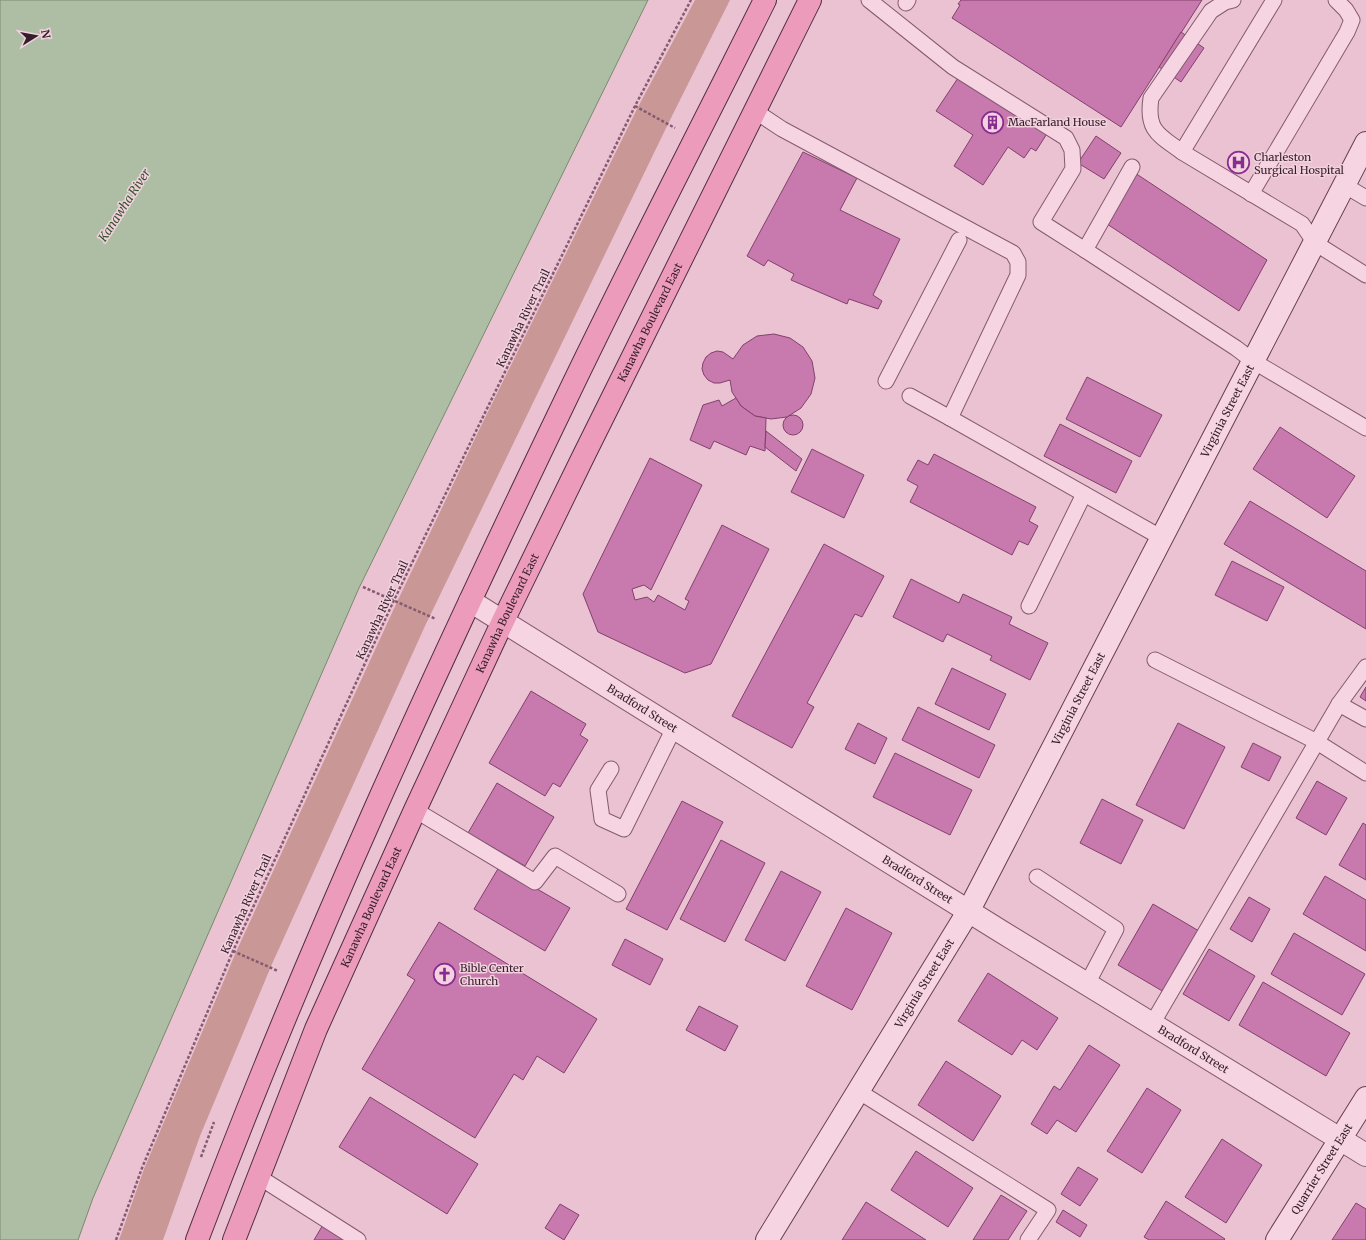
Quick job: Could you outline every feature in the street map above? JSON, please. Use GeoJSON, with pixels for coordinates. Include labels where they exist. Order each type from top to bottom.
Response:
{"type":"FeatureCollection","features":[{"type":"Feature","properties":{"kind":"main road"},"geometry":{"type":"LineString","coordinates":[[197,1240],[238,1132],[354,858],[470,601],[567,396],[765,0]]}},
{"type":"Feature","properties":{"kind":"main road","name":"Kanawha Boulevard East"},"geometry":{"type":"LineString","coordinates":[[234,1240],[316,1029],[415,810],[503,621],[810,0]]}},
{"type":"Feature","properties":{"kind":"main road","name":"Virginia Street East"},"geometry":{"type":"LineString","coordinates":[[767,1240],[968,912],[1366,143]]}},
{"type":"Feature","properties":{"kind":"main road","name":"Bradford Street"},"geometry":{"type":"LineString","coordinates":[[470,601],[968,912],[1366,1155]]}},
{"type":"Feature","properties":{"kind":"main road","name":"Quarrier Street East"},"geometry":{"type":"LineString","coordinates":[[1277,1240],[1366,1098]]}},
{"type":"Feature","properties":{"kind":"lane"},"geometry":{"type":"LineString","coordinates":[[869,0],[953,67],[1066,138],[1072,150],[1073,168],[1041,222],[1253,361],[1366,428]]}},
{"type":"Feature","properties":{"kind":"lane"},"geometry":{"type":"LineString","coordinates":[[1233,0],[1225,2],[1211,11],[1151,98],[1148,113],[1157,134],[1182,152],[1302,224],[1315,243],[1366,275]]}},
{"type":"Feature","properties":{"kind":"lane"},"geometry":{"type":"LineString","coordinates":[[1182,152],[1274,0]]}},
{"type":"Feature","properties":{"kind":"lane"},"geometry":{"type":"LineString","coordinates":[[1251,194],[1347,32],[1352,20],[1346,10],[1336,0]]}},
{"type":"Feature","properties":{"kind":"lane"},"geometry":{"type":"LineString","coordinates":[[755,111],[782,129],[1013,253],[1018,262],[1018,275],[950,418]]}},
{"type":"Feature","properties":{"kind":"lane"},"geometry":{"type":"LineString","coordinates":[[1085,250],[1132,167]]}},
{"type":"Feature","properties":{"kind":"lane"},"geometry":{"type":"LineString","coordinates":[[1344,185],[1366,198]]}},
{"type":"Feature","properties":{"kind":"lane"},"geometry":{"type":"LineString","coordinates":[[886,381],[958,240]]}},
{"type":"Feature","properties":{"kind":"lane"},"geometry":{"type":"LineString","coordinates":[[910,396],[1162,538]]}},
{"type":"Feature","properties":{"kind":"lane"},"geometry":{"type":"LineString","coordinates":[[1029,606],[1084,494]]}},
{"type":"Feature","properties":{"kind":"lane"},"geometry":{"type":"LineString","coordinates":[[1155,660],[1317,742],[1366,773]]}},
{"type":"Feature","properties":{"kind":"lane"},"geometry":{"type":"LineString","coordinates":[[1152,1024],[1339,704],[1366,667]]}},
{"type":"Feature","properties":{"kind":"lane"},"geometry":{"type":"LineString","coordinates":[[1339,704],[1366,719]]}},
{"type":"Feature","properties":{"kind":"lane"},"geometry":{"type":"LineString","coordinates":[[611,769],[598,790],[602,819],[624,829],[674,728]]}},
{"type":"Feature","properties":{"kind":"lane"},"geometry":{"type":"LineString","coordinates":[[415,810],[535,882],[555,856],[618,894]]}},
{"type":"Feature","properties":{"kind":"lane"},"geometry":{"type":"LineString","coordinates":[[1037,877],[1116,929],[1087,984]]}},
{"type":"Feature","properties":{"kind":"lane"},"geometry":{"type":"LineString","coordinates":[[858,1091],[1048,1210],[1028,1240]]}},
{"type":"Feature","properties":{"kind":"lane"},"geometry":{"type":"LineString","coordinates":[[259,1177],[358,1240]]}},
{"type":"Feature","properties":{"kind":"path","name":"Kanawha River Trail"},"geometry":{"type":"LineString","coordinates":[[116,1240],[142,1168],[233,951],[394,600],[478,425],[635,106],[691,0]]}},
{"type":"Feature","properties":{"kind":"path"},"geometry":{"type":"LineString","coordinates":[[635,106],[675,128]]}},
{"type":"Feature","properties":{"kind":"path"},"geometry":{"type":"LineString","coordinates":[[364,587],[437,619]]}},
{"type":"Feature","properties":{"kind":"path"},"geometry":{"type":"LineString","coordinates":[[233,951],[278,971]]}},
{"type":"Feature","properties":{"kind":"shaded area"},"geometry":{"type":"Polygon","coordinates":[[[695,0],[730,0],[668,124],[425,626],[272,964],[200,1136],[163,1240],[119,1240],[144,1169],[236,952],[397,602],[481,426],[638,107],[695,0]]]}},
{"type":"Feature","properties":{"kind":"water","name":"Kanawha River"},"geometry":{"type":"Polygon","coordinates":[[[0,0],[648,0],[359,588],[93,1198],[78,1240],[0,1240],[0,0]]]}},
{"type":"Feature","properties":{"kind":"building"},"geometry":{"type":"Polygon","coordinates":[[[961,0],[1202,0],[1121,127],[952,18],[960,5],[958,4],[961,0]]]}},
{"type":"Feature","properties":{"kind":"building"},"geometry":{"type":"Polygon","coordinates":[[[1181,32],[1204,48],[1181,82],[1159,67],[1181,32]]]}},
{"type":"Feature","properties":{"kind":"building","name":"MacFarland House"},"geometry":{"type":"Polygon","coordinates":[[[960,75],[1048,132],[1036,151],[1031,148],[1024,158],[1008,147],[983,185],[954,166],[973,135],[936,111],[960,75]]]}},
{"type":"Feature","properties":{"kind":"building"},"geometry":{"type":"Polygon","coordinates":[[[1096,136],[1121,153],[1104,179],[1078,163],[1096,136]]]}},
{"type":"Feature","properties":{"kind":"building"},"geometry":{"type":"Polygon","coordinates":[[[803,152],[857,178],[840,210],[900,239],[873,295],[882,301],[878,309],[849,299],[847,304],[791,280],[794,274],[768,260],[764,266],[747,256],[803,152]]]}},
{"type":"Feature","properties":{"kind":"building"},"geometry":{"type":"Polygon","coordinates":[[[1135,173],[1267,260],[1239,311],[1107,224],[1135,173]]]}},
{"type":"Feature","properties":{"kind":"building"},"geometry":{"type":"Polygon","coordinates":[[[774,334],[790,338],[803,347],[812,361],[815,378],[811,394],[801,408],[787,417],[771,419],[755,416],[741,406],[732,392],[730,380],[714,383],[708,380],[702,369],[706,357],[711,353],[717,351],[723,352],[733,359],[743,345],[757,336],[774,334]]]}},
{"type":"Feature","properties":{"kind":"building"},"geometry":{"type":"Polygon","coordinates":[[[1087,377],[1162,415],[1140,457],[1066,419],[1087,377]]]}},
{"type":"Feature","properties":{"kind":"building"},"geometry":{"type":"Polygon","coordinates":[[[736,398],[741,406],[755,416],[766,418],[765,451],[750,446],[746,455],[714,441],[710,449],[690,440],[703,405],[719,400],[722,406],[736,398]]]}},
{"type":"Feature","properties":{"kind":"building"},"geometry":{"type":"Polygon","coordinates":[[[793,415],[800,418],[803,425],[800,432],[793,435],[786,432],[783,425],[786,418],[793,415]]]}},
{"type":"Feature","properties":{"kind":"building"},"geometry":{"type":"Polygon","coordinates":[[[1060,424],[1132,461],[1116,493],[1044,456],[1060,424]]]}},
{"type":"Feature","properties":{"kind":"building"},"geometry":{"type":"Polygon","coordinates":[[[1280,427],[1355,476],[1327,518],[1253,469],[1280,427]]]}},
{"type":"Feature","properties":{"kind":"building"},"geometry":{"type":"Polygon","coordinates":[[[766,431],[802,459],[796,471],[765,447],[766,431]]]}},
{"type":"Feature","properties":{"kind":"building"},"geometry":{"type":"Polygon","coordinates":[[[812,449],[864,475],[844,518],[791,492],[812,449]]]}},
{"type":"Feature","properties":{"kind":"building"},"geometry":{"type":"Polygon","coordinates":[[[934,454],[1036,507],[1029,521],[1038,526],[1028,545],[1019,541],[1012,555],[910,502],[918,486],[907,480],[918,460],[928,465],[934,454]]]}},
{"type":"Feature","properties":{"kind":"building"},"geometry":{"type":"Polygon","coordinates":[[[650,458],[702,485],[651,590],[644,585],[632,589],[635,600],[647,597],[654,602],[658,595],[685,610],[689,601],[685,599],[722,525],[769,549],[711,664],[685,673],[598,632],[583,594],[650,458]]]}},
{"type":"Feature","properties":{"kind":"building"},"geometry":{"type":"Polygon","coordinates":[[[1250,501],[1366,571],[1366,629],[1224,544],[1250,501]]]}},
{"type":"Feature","properties":{"kind":"building"},"geometry":{"type":"Polygon","coordinates":[[[824,544],[884,576],[862,617],[855,614],[807,703],[814,707],[792,748],[732,716],[824,544]]]}},
{"type":"Feature","properties":{"kind":"building"},"geometry":{"type":"Polygon","coordinates":[[[1232,561],[1284,587],[1267,621],[1215,595],[1232,561]]]}},
{"type":"Feature","properties":{"kind":"building"},"geometry":{"type":"Polygon","coordinates":[[[911,579],[959,603],[963,594],[1012,617],[1009,624],[1048,643],[1030,680],[990,660],[992,656],[947,634],[943,642],[893,617],[911,579]]]}},
{"type":"Feature","properties":{"kind":"building"},"geometry":{"type":"Polygon","coordinates":[[[952,668],[1006,694],[989,730],[935,704],[952,668]]]}},
{"type":"Feature","properties":{"kind":"building"},"geometry":{"type":"Polygon","coordinates":[[[1366,687],[1366,701],[1360,697],[1366,687]]]}},
{"type":"Feature","properties":{"kind":"building"},"geometry":{"type":"Polygon","coordinates":[[[531,691],[586,724],[580,735],[588,740],[560,787],[553,783],[545,796],[489,763],[531,691]]]}},
{"type":"Feature","properties":{"kind":"building"},"geometry":{"type":"Polygon","coordinates":[[[918,707],[995,745],[979,778],[902,740],[918,707]]]}},
{"type":"Feature","properties":{"kind":"building"},"geometry":{"type":"Polygon","coordinates":[[[858,723],[887,738],[875,764],[845,749],[858,723]]]}},
{"type":"Feature","properties":{"kind":"building"},"geometry":{"type":"Polygon","coordinates":[[[1178,723],[1225,747],[1184,829],[1136,805],[1178,723]]]}},
{"type":"Feature","properties":{"kind":"building"},"geometry":{"type":"Polygon","coordinates":[[[1253,743],[1281,757],[1269,781],[1241,767],[1253,743]]]}},
{"type":"Feature","properties":{"kind":"building"},"geometry":{"type":"Polygon","coordinates":[[[895,753],[972,790],[950,835],[873,797],[895,753]]]}},
{"type":"Feature","properties":{"kind":"building"},"geometry":{"type":"Polygon","coordinates":[[[1317,781],[1347,798],[1326,835],[1296,818],[1317,781]]]}},
{"type":"Feature","properties":{"kind":"building"},"geometry":{"type":"Polygon","coordinates":[[[497,783],[554,817],[525,866],[468,833],[497,783]]]}},
{"type":"Feature","properties":{"kind":"building"},"geometry":{"type":"Polygon","coordinates":[[[1102,799],[1143,820],[1121,864],[1080,843],[1102,799]]]}},
{"type":"Feature","properties":{"kind":"building"},"geometry":{"type":"Polygon","coordinates":[[[682,801],[723,822],[667,930],[626,909],[682,801]]]}},
{"type":"Feature","properties":{"kind":"building"},"geometry":{"type":"Polygon","coordinates":[[[1363,823],[1366,825],[1366,880],[1339,865],[1363,823]]]}},
{"type":"Feature","properties":{"kind":"building"},"geometry":{"type":"Polygon","coordinates":[[[721,840],[765,863],[725,942],[680,919],[721,840]]]}},
{"type":"Feature","properties":{"kind":"building"},"geometry":{"type":"Polygon","coordinates":[[[499,867],[570,908],[545,951],[474,909],[499,867]]]}},
{"type":"Feature","properties":{"kind":"building"},"geometry":{"type":"Polygon","coordinates":[[[781,871],[821,892],[785,961],[745,940],[781,871]]]}},
{"type":"Feature","properties":{"kind":"building"},"geometry":{"type":"Polygon","coordinates":[[[1325,876],[1366,900],[1366,951],[1303,914],[1325,876]]]}},
{"type":"Feature","properties":{"kind":"building"},"geometry":{"type":"Polygon","coordinates":[[[1249,897],[1270,909],[1252,942],[1230,929],[1249,897]]]}},
{"type":"Feature","properties":{"kind":"building"},"geometry":{"type":"Polygon","coordinates":[[[1153,904],[1199,931],[1164,992],[1118,965],[1153,904]]]}},
{"type":"Feature","properties":{"kind":"building"},"geometry":{"type":"Polygon","coordinates":[[[846,908],[892,933],[852,1010],[806,986],[846,908]]]}},
{"type":"Feature","properties":{"kind":"building"},"geometry":{"type":"Polygon","coordinates":[[[439,922],[597,1019],[564,1073],[537,1056],[523,1080],[514,1074],[475,1138],[362,1069],[415,980],[407,975],[439,922]]]}},
{"type":"Feature","properties":{"kind":"building"},"geometry":{"type":"Polygon","coordinates":[[[1294,933],[1365,974],[1342,1015],[1271,974],[1294,933]]]}},
{"type":"Feature","properties":{"kind":"building"},"geometry":{"type":"Polygon","coordinates":[[[625,939],[663,959],[650,985],[612,965],[625,939]]]}},
{"type":"Feature","properties":{"kind":"building"},"geometry":{"type":"Polygon","coordinates":[[[1209,949],[1255,976],[1229,1021],[1183,994],[1209,949]]]}},
{"type":"Feature","properties":{"kind":"building"},"geometry":{"type":"Polygon","coordinates":[[[988,973],[1058,1018],[1037,1050],[1022,1040],[1012,1055],[958,1021],[988,973]]]}},
{"type":"Feature","properties":{"kind":"building"},"geometry":{"type":"Polygon","coordinates":[[[1263,982],[1350,1033],[1326,1076],[1239,1025],[1263,982]]]}},
{"type":"Feature","properties":{"kind":"building"},"geometry":{"type":"Polygon","coordinates":[[[699,1006],[738,1026],[725,1051],[686,1030],[699,1006]]]}},
{"type":"Feature","properties":{"kind":"building"},"geometry":{"type":"Polygon","coordinates":[[[1089,1045],[1120,1065],[1076,1132],[1057,1120],[1047,1134],[1031,1124],[1054,1086],[1060,1090],[1089,1045]]]}},
{"type":"Feature","properties":{"kind":"building"},"geometry":{"type":"Polygon","coordinates":[[[946,1061],[1001,1096],[973,1141],[918,1105],[946,1061]]]}},
{"type":"Feature","properties":{"kind":"building"},"geometry":{"type":"Polygon","coordinates":[[[1147,1088],[1181,1110],[1142,1173],[1107,1151],[1147,1088]]]}},
{"type":"Feature","properties":{"kind":"building"},"geometry":{"type":"Polygon","coordinates":[[[370,1097],[478,1164],[447,1214],[339,1147],[370,1097]]]}},
{"type":"Feature","properties":{"kind":"building"},"geometry":{"type":"Polygon","coordinates":[[[1222,1139],[1262,1165],[1226,1223],[1185,1197],[1222,1139]]]}},
{"type":"Feature","properties":{"kind":"building"},"geometry":{"type":"Polygon","coordinates":[[[916,1151],[973,1188],[948,1227],[891,1190],[916,1151]]]}},
{"type":"Feature","properties":{"kind":"building"},"geometry":{"type":"Polygon","coordinates":[[[1078,1167],[1098,1179],[1080,1206],[1061,1194],[1078,1167]]]}},
{"type":"Feature","properties":{"kind":"building"},"geometry":{"type":"Polygon","coordinates":[[[1001,1195],[1027,1211],[1008,1240],[973,1240],[1001,1195]]]}},
{"type":"Feature","properties":{"kind":"building"},"geometry":{"type":"Polygon","coordinates":[[[1166,1201],[1225,1239],[1149,1240],[1144,1237],[1166,1201]]]}},
{"type":"Feature","properties":{"kind":"building"},"geometry":{"type":"Polygon","coordinates":[[[866,1202],[926,1240],[842,1240],[866,1202]]]}},
{"type":"Feature","properties":{"kind":"building"},"geometry":{"type":"Polygon","coordinates":[[[1356,1203],[1366,1209],[1366,1240],[1332,1240],[1356,1203]]]}},
{"type":"Feature","properties":{"kind":"building"},"geometry":{"type":"Polygon","coordinates":[[[560,1204],[579,1215],[564,1240],[545,1228],[560,1204]]]}},
{"type":"Feature","properties":{"kind":"building"},"geometry":{"type":"Polygon","coordinates":[[[1063,1210],[1087,1225],[1080,1237],[1056,1222],[1063,1210]]]}},
{"type":"Feature","properties":{"kind":"building"},"geometry":{"type":"Polygon","coordinates":[[[324,1223],[351,1240],[314,1240],[324,1223]]]}},
{"type":"Feature","properties":{"kind":"place","name":"MacFarland House"},"geometry":{"type":"Point","coordinates":[992,122]}},
{"type":"Feature","properties":{"kind":"place","name":"Charleston Surgical Hospital"},"geometry":{"type":"Point","coordinates":[1238,163]}},
{"type":"Feature","properties":{"kind":"place","name":"Bible Center Church"},"geometry":{"type":"Point","coordinates":[445,974]}}]}
